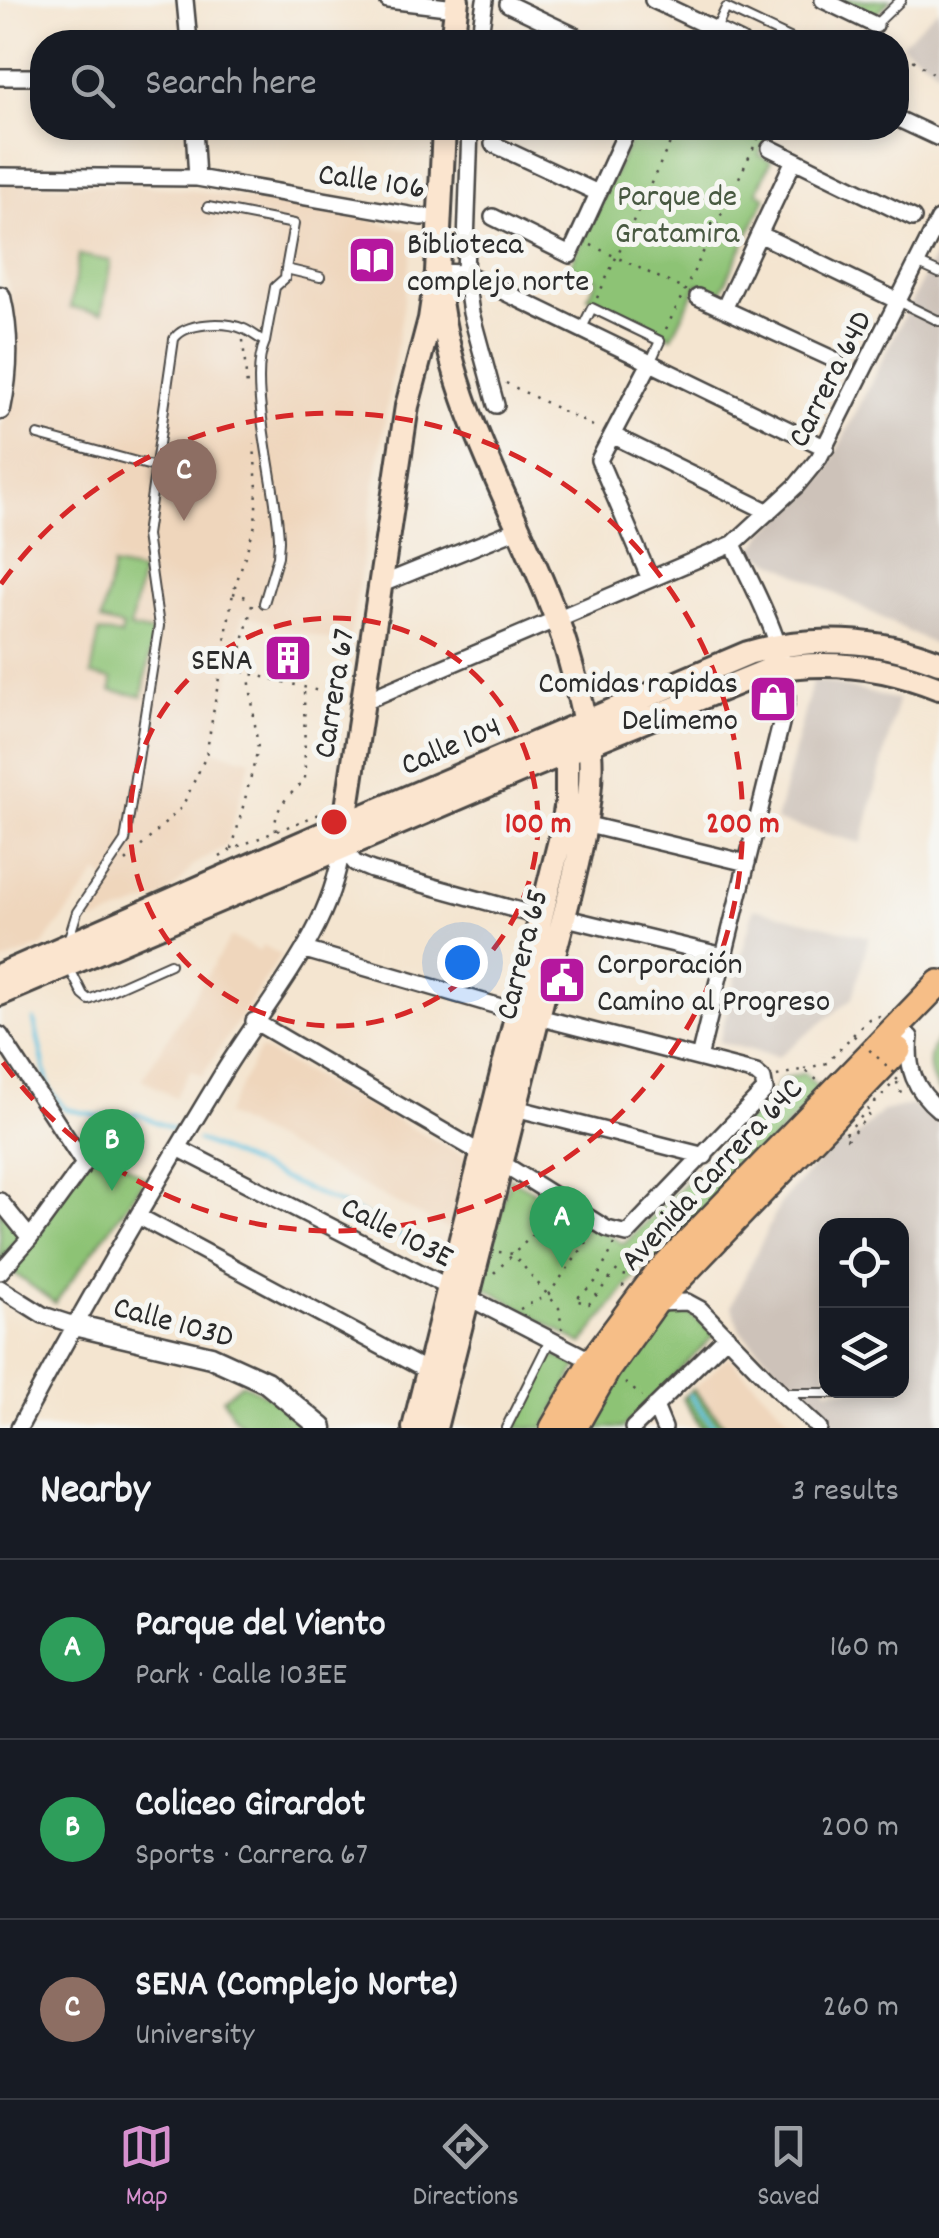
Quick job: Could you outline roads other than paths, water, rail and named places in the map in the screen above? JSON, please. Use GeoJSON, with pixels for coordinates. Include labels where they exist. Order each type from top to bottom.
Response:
{"type":"FeatureCollection","features":[{"type":"Feature","properties":{"kind":"main road"},"geometry":{"type":"LineString","coordinates":[[453,30],[456,4]]}},
{"type":"Feature","properties":{"kind":"main road","name":"Carrera 67"},"geometry":{"type":"LineString","coordinates":[[344,835],[353,700],[382,584],[407,406],[430,319],[437,272],[443,140]]}},
{"type":"Feature","properties":{"kind":"main road","name":"Carrera 65"},"geometry":{"type":"LineString","coordinates":[[435,1428],[460,1293],[552,917],[584,824],[590,785],[576,737],[556,619],[456,381],[442,331],[437,272]]}},
{"type":"Feature","properties":{"kind":"main road","name":"Calle 104"},"geometry":{"type":"LineString","coordinates":[[0,994],[67,955],[344,835],[576,737],[754,675],[780,656],[818,642],[868,643],[939,662]]}},
{"type":"Feature","properties":{"kind":"main road","name":"Calle 104"},"geometry":{"type":"LineString","coordinates":[[780,656],[805,664],[860,666],[900,674],[939,688]]}},
{"type":"Feature","properties":{"kind":"main road","name":"Carrera 65"},"geometry":{"type":"LineString","coordinates":[[552,917],[576,737]]}},
{"type":"Feature","properties":{"kind":"main road","name":"Calle 104"},"geometry":{"type":"LineString","coordinates":[[0,975],[67,955]]}},
{"type":"Feature","properties":{"kind":"main road","name":"Avenida Carrera 64C"},"geometry":{"type":"LineString","coordinates":[[553,1428],[600,1365],[657,1274],[939,982]]}},
{"type":"Feature","properties":{"kind":"main road","name":"Avenida Carrera 64C"},"geometry":{"type":"LineString","coordinates":[[574,1428],[600,1365],[692,1263],[939,1007]]}},
{"type":"Feature","properties":{"kind":"main road","name":"Carrera 65"},"geometry":{"type":"LineString","coordinates":[[493,1159],[515,1108],[528,1015]]}},
{"type":"Feature","properties":{"kind":"main road","name":"Carrera 65"},"geometry":{"type":"LineString","coordinates":[[414,1428],[428,1372],[460,1293]]}},
{"type":"Feature","properties":{"kind":"street"},"geometry":{"type":"LineString","coordinates":[[185,0],[188,30]]}},
{"type":"Feature","properties":{"kind":"street"},"geometry":{"type":"LineString","coordinates":[[388,0],[456,4]]}},
{"type":"Feature","properties":{"kind":"street"},"geometry":{"type":"LineString","coordinates":[[480,30],[484,0]]}},
{"type":"Feature","properties":{"kind":"street"},"geometry":{"type":"LineString","coordinates":[[653,0],[715,30]]}},
{"type":"Feature","properties":{"kind":"street"},"geometry":{"type":"LineString","coordinates":[[823,0],[875,25]]}},
{"type":"Feature","properties":{"kind":"street"},"geometry":{"type":"LineString","coordinates":[[508,4],[563,30]]}},
{"type":"Feature","properties":{"kind":"street"},"geometry":{"type":"LineString","coordinates":[[0,77],[30,77]]}},
{"type":"Feature","properties":{"kind":"street"},"geometry":{"type":"LineString","coordinates":[[909,124],[939,138]]}},
{"type":"Feature","properties":{"kind":"street"},"geometry":{"type":"LineString","coordinates":[[195,140],[197,178]]}},
{"type":"Feature","properties":{"kind":"street"},"geometry":{"type":"LineString","coordinates":[[470,140],[465,274],[496,405]]}},
{"type":"Feature","properties":{"kind":"street"},"geometry":{"type":"LineString","coordinates":[[493,217],[570,256],[622,140]]}},
{"type":"Feature","properties":{"kind":"street"},"geometry":{"type":"LineString","coordinates":[[493,144],[598,194]]}},
{"type":"Feature","properties":{"kind":"street"},"geometry":{"type":"LineString","coordinates":[[763,144],[913,218]]}},
{"type":"Feature","properties":{"kind":"street"},"geometry":{"type":"LineString","coordinates":[[724,308],[794,160]]}},
{"type":"Feature","properties":{"kind":"street","name":"Calle 106"},"geometry":{"type":"LineString","coordinates":[[0,176],[197,178],[421,217],[437,216]]}},
{"type":"Feature","properties":{"kind":"street","name":"Carrera 64D"},"geometry":{"type":"LineString","coordinates":[[353,700],[733,544],[812,469],[826,448],[939,219]]}},
{"type":"Feature","properties":{"kind":"street"},"geometry":{"type":"LineString","coordinates":[[759,234],[898,301]]}},
{"type":"Feature","properties":{"kind":"street"},"geometry":{"type":"LineString","coordinates":[[437,272],[465,274],[826,448]]}},
{"type":"Feature","properties":{"kind":"street"},"geometry":{"type":"LineString","coordinates":[[691,293],[835,360]]}},
{"type":"Feature","properties":{"kind":"street"},"geometry":{"type":"LineString","coordinates":[[0,297],[4,368],[0,410]]}},
{"type":"Feature","properties":{"kind":"street"},"geometry":{"type":"LineString","coordinates":[[650,363],[599,460],[650,579]]}},
{"type":"Feature","properties":{"kind":"street"},"geometry":{"type":"LineString","coordinates":[[612,435],[769,512]]}},
{"type":"Feature","properties":{"kind":"street"},"geometry":{"type":"LineString","coordinates":[[382,584],[518,529]]}},
{"type":"Feature","properties":{"kind":"street"},"geometry":{"type":"LineString","coordinates":[[699,1058],[787,699],[780,656],[733,544]]}},
{"type":"Feature","properties":{"kind":"street"},"geometry":{"type":"LineString","coordinates":[[584,824],[747,863]]}},
{"type":"Feature","properties":{"kind":"street"},"geometry":{"type":"LineString","coordinates":[[344,835],[355,863],[372,870],[724,956]]}},
{"type":"Feature","properties":{"kind":"street","name":"Carrera 67"},"geometry":{"type":"LineString","coordinates":[[19,1428],[74,1325],[178,1148],[254,1022],[305,950],[330,900],[344,835]]}},
{"type":"Feature","properties":{"kind":"street"},"geometry":{"type":"LineString","coordinates":[[254,1022],[620,1234],[634,1230],[765,1090],[763,1079],[756,1072],[528,1015],[305,950]]}},
{"type":"Feature","properties":{"kind":"street"},"geometry":{"type":"LineString","coordinates":[[0,1035],[84,1164],[0,1272]]}},
{"type":"Feature","properties":{"kind":"street"},"geometry":{"type":"LineString","coordinates":[[910,1037],[912,1076],[939,1110]]}},
{"type":"Feature","properties":{"kind":"street"},"geometry":{"type":"LineString","coordinates":[[515,1108],[705,1156]]}},
{"type":"Feature","properties":{"kind":"street","name":"Calle 103E"},"geometry":{"type":"LineString","coordinates":[[178,1148],[600,1365]]}},
{"type":"Feature","properties":{"kind":"street"},"geometry":{"type":"LineString","coordinates":[[0,1201],[30,1238]]}},
{"type":"Feature","properties":{"kind":"street"},"geometry":{"type":"LineString","coordinates":[[138,1216],[428,1372]]}},
{"type":"Feature","properties":{"kind":"street"},"geometry":{"type":"LineString","coordinates":[[692,1263],[700,1308]]}},
{"type":"Feature","properties":{"kind":"street","name":"Calle 103D"},"geometry":{"type":"LineString","coordinates":[[0,1288],[43,1315],[211,1357],[266,1382],[322,1428]]}},
{"type":"Feature","properties":{"kind":"street"},"geometry":{"type":"LineString","coordinates":[[656,1303],[679,1301],[700,1308],[780,1393],[819,1428]]}},
{"type":"Feature","properties":{"kind":"street"},"geometry":{"type":"LineString","coordinates":[[633,1428],[727,1336]]}},
{"type":"Feature","properties":{"kind":"street"},"geometry":{"type":"LineString","coordinates":[[656,1406],[664,1428]]}},
{"type":"Feature","properties":{"kind":"lane"},"geometry":{"type":"LineString","coordinates":[[875,25],[901,0]]}},
{"type":"Feature","properties":{"kind":"lane"},"geometry":{"type":"LineString","coordinates":[[715,30],[726,8],[769,30]]}},
{"type":"Feature","properties":{"kind":"lane"},"geometry":{"type":"LineString","coordinates":[[208,207],[294,224],[285,278],[276,287],[259,356],[279,540],[264,603]]}},
{"type":"Feature","properties":{"kind":"lane"},"geometry":{"type":"LineString","coordinates":[[917,263],[939,274]]}},
{"type":"Feature","properties":{"kind":"lane"},"geometry":{"type":"LineString","coordinates":[[286,269],[320,277]]}},
{"type":"Feature","properties":{"kind":"lane"},"geometry":{"type":"LineString","coordinates":[[898,301],[939,321]]}},
{"type":"Feature","properties":{"kind":"lane"},"geometry":{"type":"LineString","coordinates":[[582,330],[592,308],[660,341],[650,363]]}},
{"type":"Feature","properties":{"kind":"lane"},"geometry":{"type":"LineString","coordinates":[[170,964],[89,1000],[83,995],[67,955],[77,912],[125,841],[159,626],[146,535],[177,333],[199,326],[241,328],[265,342]]}},
{"type":"Feature","properties":{"kind":"lane"},"geometry":{"type":"LineString","coordinates":[[38,435],[155,467]]}},
{"type":"Feature","properties":{"kind":"lane"},"geometry":{"type":"LineString","coordinates":[[506,1428],[556,1343]]}},
{"type":"Feature","properties":{"kind":"lane"},"geometry":{"type":"LineString","coordinates":[[780,1393],[819,1393]]}},
{"type":"Feature","properties":{"kind":"waterway"},"geometry":{"type":"LineString","coordinates":[[34,1020],[49,1089],[65,1109],[99,1116],[137,1114],[175,1130]]}},
{"type":"Feature","properties":{"kind":"waterway"},"geometry":{"type":"LineString","coordinates":[[198,1140],[368,1217],[430,1253]]}},
{"type":"Feature","properties":{"kind":"waterway"},"geometry":{"type":"LineString","coordinates":[[690,1395],[715,1428]]}},
{"type":"Feature","properties":{"kind":"place","name":"Biblioteca complejo norte"},"geometry":{"type":"Point","coordinates":[372,260]}},
{"type":"Feature","properties":{"kind":"place","name":"SENA (Complejo Norte)"},"geometry":{"type":"Point","coordinates":[184,521]}},
{"type":"Feature","properties":{"kind":"place","name":"SENA"},"geometry":{"type":"Point","coordinates":[288,658]}},
{"type":"Feature","properties":{"kind":"place","name":"Comidas rapidas Delimemo"},"geometry":{"type":"Point","coordinates":[773,699]}},
{"type":"Feature","properties":{"kind":"place","name":"Corporación Camino al Progreso"},"geometry":{"type":"Point","coordinates":[562,980]}},
{"type":"Feature","properties":{"kind":"place","name":"Coliceo Girardot"},"geometry":{"type":"Point","coordinates":[112,1191]}},
{"type":"Feature","properties":{"kind":"place","name":"Parque del Viento"},"geometry":{"type":"Point","coordinates":[562,1268]}},
{"type":"Feature","properties":{"kind":"park label","name":"Parque de Gratamira"},"geometry":{"type":"Point","coordinates":[677,212]}}]}
